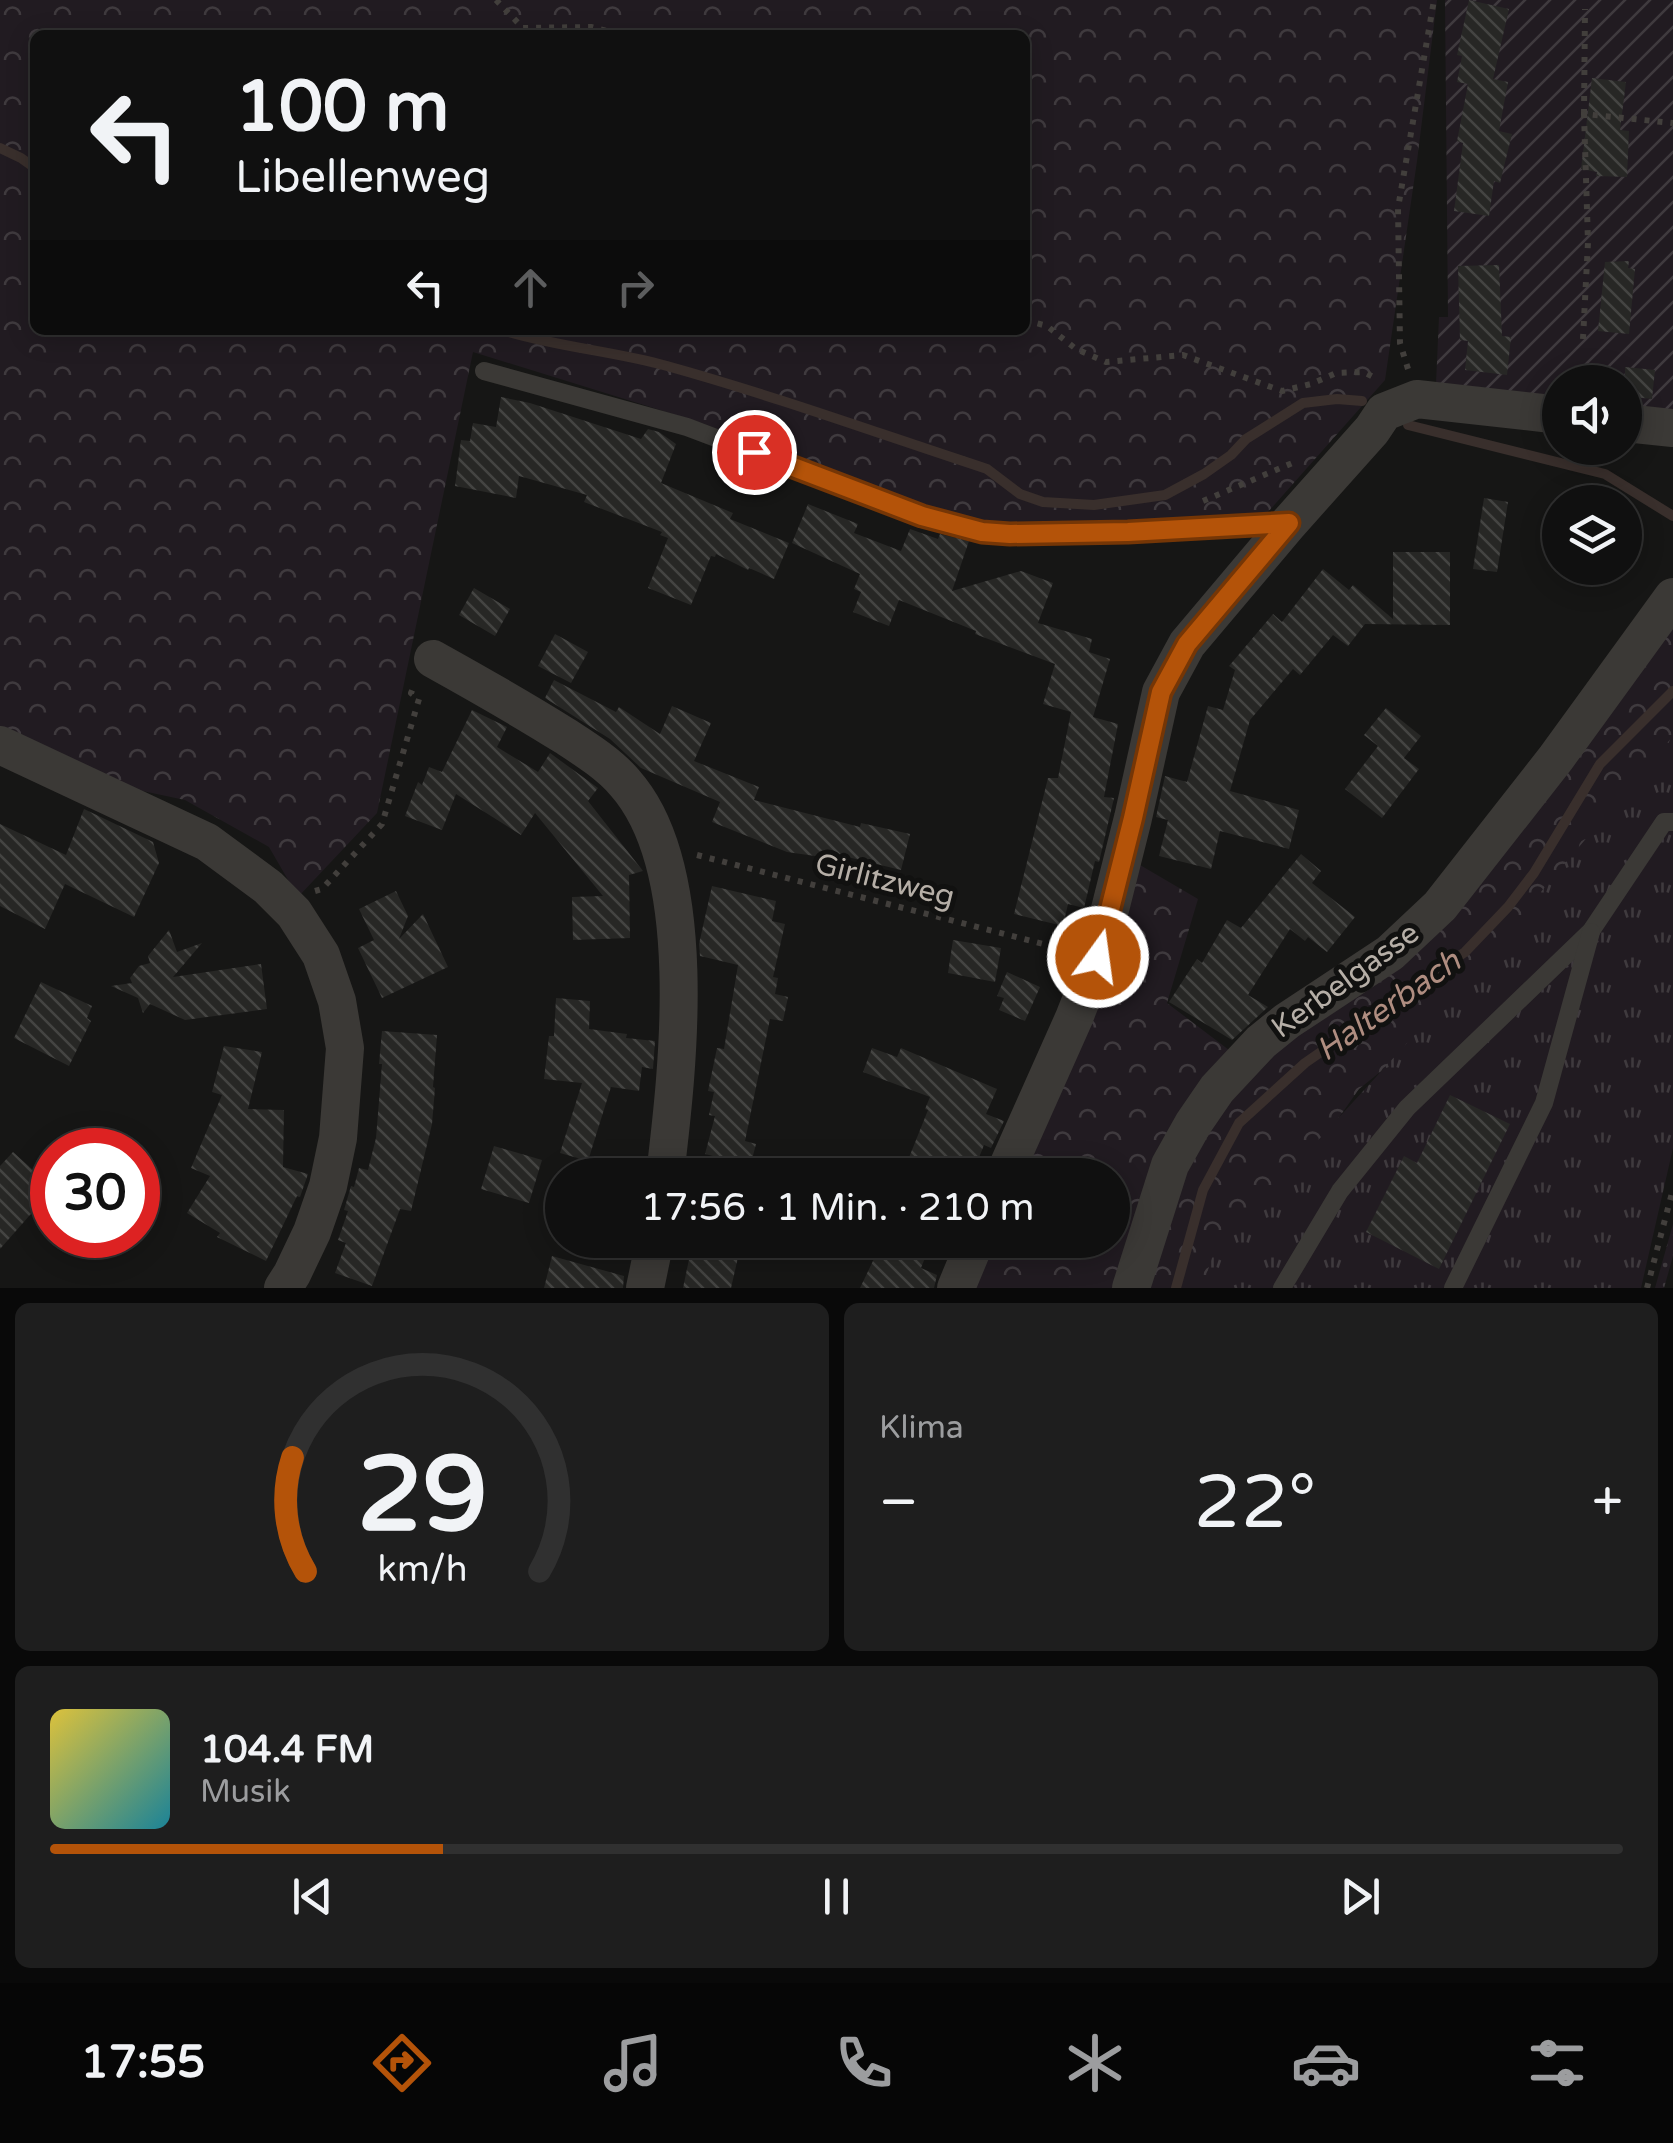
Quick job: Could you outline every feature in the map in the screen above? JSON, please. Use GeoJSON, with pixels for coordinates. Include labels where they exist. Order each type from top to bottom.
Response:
{"type":"FeatureCollection","features":[{"type":"Feature","properties":{"kind":"street"},"geometry":{"type":"LineString","coordinates":[[1012,1158],[1098,957],[1161,692],[1187,644],[1384,412],[1417,399],[1542,413]]}},
{"type":"Feature","properties":{"kind":"street"},"geometry":{"type":"LineString","coordinates":[[1642,424],[1673,428]]}},
{"type":"Feature","properties":{"kind":"street","name":"Kerbelgasse"},"geometry":{"type":"LineString","coordinates":[[1130,1288],[1170,1164],[1217,1089],[1261,1042],[1390,954],[1440,906],[1556,758],[1673,597]]}},
{"type":"Feature","properties":{"kind":"street"},"geometry":{"type":"LineString","coordinates":[[425,668],[525,711],[583,748],[624,781],[646,812],[662,846],[671,894],[679,996],[667,1158]]}},
{"type":"Feature","properties":{"kind":"street"},"geometry":{"type":"LineString","coordinates":[[0,745],[207,842],[268,887],[294,912],[320,955],[337,1001],[345,1048],[338,1138],[328,1186],[312,1232],[283,1288]]}},
{"type":"Feature","properties":{"kind":"street"},"geometry":{"type":"LineString","coordinates":[[645,1288],[652,1258]]}},
{"type":"Feature","properties":{"kind":"street"},"geometry":{"type":"LineString","coordinates":[[956,1288],[968,1258]]}},
{"type":"Feature","properties":{"kind":"lane"},"geometry":{"type":"LineString","coordinates":[[484,370],[688,427],[922,516],[982,532],[1128,532],[1289,523]]}},
{"type":"Feature","properties":{"kind":"lane"},"geometry":{"type":"LineString","coordinates":[[1282,1288],[1340,1191],[1407,1108],[1591,932],[1664,822],[1673,822]]}},
{"type":"Feature","properties":{"kind":"lane"},"geometry":{"type":"LineString","coordinates":[[1453,1288],[1544,1103],[1591,932]]}},
{"type":"Feature","properties":{"kind":"path"},"geometry":{"type":"LineString","coordinates":[[496,0],[523,28],[602,30]]}},
{"type":"Feature","properties":{"kind":"path"},"geometry":{"type":"LineString","coordinates":[[1417,399],[1400,343],[1398,208],[1434,0]]}},
{"type":"Feature","properties":{"kind":"path"},"geometry":{"type":"LineString","coordinates":[[1583,338],[1588,242],[1585,9]]}},
{"type":"Feature","properties":{"kind":"path"},"geometry":{"type":"LineString","coordinates":[[1584,114],[1673,123]]}},
{"type":"Feature","properties":{"kind":"path"},"geometry":{"type":"LineString","coordinates":[[1030,321],[1047,326],[1076,349],[1106,362],[1183,355],[1282,390],[1336,373],[1364,372],[1417,399]]}},
{"type":"Feature","properties":{"kind":"path"},"geometry":{"type":"LineString","coordinates":[[1198,503],[1302,459]]}},
{"type":"Feature","properties":{"kind":"path"},"geometry":{"type":"LineString","coordinates":[[294,912],[309,893],[322,889],[382,824],[420,699],[412,693],[425,668]]}},
{"type":"Feature","properties":{"kind":"path","name":"Girlitzweg"},"geometry":{"type":"LineString","coordinates":[[662,846],[1098,957]]}},
{"type":"Feature","properties":{"kind":"path"},"geometry":{"type":"LineString","coordinates":[[1647,1288],[1673,1189]]}},
{"type":"Feature","properties":{"kind":"green space"},"geometry":{"type":"Polygon","coordinates":[[[0,0],[1437,0],[1385,380],[1268,512],[1096,525],[1006,526],[928,510],[702,423],[473,352],[377,813],[298,897],[269,847],[185,800],[124,787],[0,727],[0,0]]]}},
{"type":"Feature","properties":{"kind":"green space"},"geometry":{"type":"Polygon","coordinates":[[[1445,0],[1673,0],[1673,413],[1642,410],[1642,365],[1542,365],[1542,399],[1436,384],[1439,317],[1448,317],[1445,0]]]}},
{"type":"Feature","properties":{"kind":"green space"},"geometry":{"type":"Polygon","coordinates":[[[1673,616],[1673,775],[1487,986],[1359,1089],[1234,1267],[1228,1288],[1143,1288],[1166,1206],[1226,1094],[1324,1012],[1673,616]]]}},
{"type":"Feature","properties":{"kind":"green space"},"geometry":{"type":"Polygon","coordinates":[[[1673,736],[1673,1148],[1641,1288],[1202,1288],[1213,1255],[1484,959],[1673,736]]]}},
{"type":"Feature","properties":{"kind":"green space"},"geometry":{"type":"Polygon","coordinates":[[[1140,865],[1198,899],[1167,1003],[1229,1050],[1117,1288],[972,1288],[985,1258],[1130,1258],[1130,1158],[1028,1158],[1140,865]]]}},
{"type":"Feature","properties":{"kind":"green space"},"geometry":{"type":"Polygon","coordinates":[[[1673,1224],[1673,1256],[1664,1288],[1655,1288],[1673,1224]]]}},
{"type":"Feature","properties":{"kind":"building"},"geometry":{"type":"Polygon","coordinates":[[[1469,0],[1509,9],[1493,79],[1508,82],[1499,131],[1512,134],[1500,183],[1494,181],[1489,216],[1454,211],[1463,143],[1457,141],[1468,84],[1457,82],[1462,56],[1457,55],[1469,0]]]}},
{"type":"Feature","properties":{"kind":"building"},"geometry":{"type":"Polygon","coordinates":[[[1592,78],[1626,82],[1620,130],[1629,131],[1627,177],[1596,176],[1597,172],[1581,169],[1592,78]]]}},
{"type":"Feature","properties":{"kind":"building"},"geometry":{"type":"Polygon","coordinates":[[[1629,261],[1628,268],[1635,269],[1629,334],[1598,331],[1605,262],[1629,261]]]}},
{"type":"Feature","properties":{"kind":"building"},"geometry":{"type":"Polygon","coordinates":[[[1499,265],[1502,336],[1511,337],[1507,375],[1465,370],[1468,341],[1460,340],[1458,266],[1499,265]]]}},
{"type":"Feature","properties":{"kind":"building"},"geometry":{"type":"Polygon","coordinates":[[[1642,369],[1655,370],[1652,399],[1642,398],[1642,369]]]}},
{"type":"Feature","properties":{"kind":"building"},"geometry":{"type":"Polygon","coordinates":[[[501,397],[641,439],[648,429],[659,432],[676,444],[661,483],[733,513],[730,519],[789,543],[774,579],[716,554],[711,556],[691,605],[648,588],[668,538],[660,535],[662,532],[584,502],[587,495],[519,476],[516,498],[455,486],[461,440],[470,441],[473,423],[496,427],[501,397]]]}},
{"type":"Feature","properties":{"kind":"building"},"geometry":{"type":"Polygon","coordinates":[[[1484,498],[1508,502],[1497,572],[1473,569],[1484,498]]]}},
{"type":"Feature","properties":{"kind":"building"},"geometry":{"type":"Polygon","coordinates":[[[808,504],[858,524],[854,533],[901,551],[910,529],[938,539],[940,534],[969,541],[952,591],[1021,571],[1053,583],[1038,623],[1092,639],[1089,652],[1110,659],[1093,717],[1118,724],[1104,797],[1114,798],[1084,908],[1068,904],[1063,926],[1014,914],[1048,778],[1058,778],[1071,712],[1043,704],[1055,664],[899,600],[889,626],[853,612],[861,592],[854,589],[860,574],[792,543],[808,504]]]}},
{"type":"Feature","properties":{"kind":"building"},"geometry":{"type":"Polygon","coordinates":[[[1393,552],[1450,552],[1450,625],[1365,624],[1348,646],[1333,635],[1300,675],[1293,669],[1250,720],[1230,791],[1299,810],[1289,849],[1220,831],[1211,869],[1159,856],[1168,820],[1156,817],[1165,776],[1187,782],[1208,706],[1223,710],[1235,670],[1229,666],[1273,614],[1282,622],[1323,569],[1349,590],[1353,585],[1393,619],[1393,552]]]}},
{"type":"Feature","properties":{"kind":"building"},"geometry":{"type":"Polygon","coordinates":[[[474,588],[510,609],[495,636],[459,615],[474,588]]]}},
{"type":"Feature","properties":{"kind":"building"},"geometry":{"type":"Polygon","coordinates":[[[555,634],[588,652],[571,683],[538,666],[555,634]]]}},
{"type":"Feature","properties":{"kind":"building"},"geometry":{"type":"Polygon","coordinates":[[[554,680],[616,712],[619,707],[660,734],[672,706],[711,723],[694,761],[759,787],[754,800],[860,827],[861,823],[910,834],[901,870],[823,851],[822,857],[787,852],[712,822],[720,802],[641,768],[610,739],[545,698],[554,680]]]}},
{"type":"Feature","properties":{"kind":"building"},"geometry":{"type":"Polygon","coordinates":[[[1386,708],[1421,736],[1404,758],[1419,769],[1382,818],[1345,789],[1378,746],[1364,735],[1386,708]]]}},
{"type":"Feature","properties":{"kind":"building"},"geometry":{"type":"Polygon","coordinates":[[[472,710],[507,727],[497,747],[538,772],[550,753],[598,788],[588,801],[643,871],[629,875],[630,938],[573,940],[572,897],[603,896],[535,813],[521,835],[456,794],[442,830],[405,816],[418,782],[422,785],[429,767],[442,772],[472,710]]]}},
{"type":"Feature","properties":{"kind":"building"},"geometry":{"type":"Polygon","coordinates":[[[84,809],[153,842],[159,863],[134,917],[65,884],[45,929],[0,906],[0,824],[66,855],[84,809]]]}},
{"type":"Feature","properties":{"kind":"building"},"geometry":{"type":"Polygon","coordinates":[[[1301,854],[1321,871],[1312,883],[1355,917],[1327,952],[1290,929],[1248,995],[1268,1007],[1232,1040],[1169,1002],[1197,959],[1202,963],[1227,920],[1241,928],[1301,854]]]}},
{"type":"Feature","properties":{"kind":"building"},"geometry":{"type":"Polygon","coordinates":[[[712,886],[776,901],[772,921],[785,924],[773,977],[778,978],[775,994],[788,997],[783,1021],[770,1019],[745,1141],[756,1144],[752,1158],[713,1158],[705,1154],[715,1116],[709,1115],[714,1092],[708,1091],[717,1048],[724,1049],[738,965],[700,956],[699,944],[712,886]]]}},
{"type":"Feature","properties":{"kind":"building"},"geometry":{"type":"Polygon","coordinates":[[[396,891],[408,916],[399,939],[423,914],[448,967],[382,998],[358,948],[374,940],[359,909],[396,891]]]}},
{"type":"Feature","properties":{"kind":"building"},"geometry":{"type":"Polygon","coordinates":[[[169,930],[177,952],[202,943],[173,977],[261,964],[267,1009],[185,1020],[150,1004],[143,1013],[138,998],[111,986],[132,983],[130,978],[139,966],[150,963],[148,956],[169,930]]]}},
{"type":"Feature","properties":{"kind":"building"},"geometry":{"type":"Polygon","coordinates":[[[953,940],[1001,948],[995,982],[948,973],[953,940]]]}},
{"type":"Feature","properties":{"kind":"building"},"geometry":{"type":"Polygon","coordinates":[[[1007,972],[1040,987],[1025,1021],[999,1010],[1004,998],[997,996],[1007,972]]]}},
{"type":"Feature","properties":{"kind":"building"},"geometry":{"type":"Polygon","coordinates":[[[41,982],[92,1006],[87,1018],[91,1021],[69,1066],[14,1038],[41,982]]]}},
{"type":"Feature","properties":{"kind":"building"},"geometry":{"type":"Polygon","coordinates":[[[556,998],[590,1001],[589,1029],[655,1041],[653,1069],[642,1067],[639,1091],[611,1087],[589,1158],[560,1153],[582,1083],[544,1079],[549,1036],[554,1036],[556,998]]]}},
{"type":"Feature","properties":{"kind":"building"},"geometry":{"type":"Polygon","coordinates":[[[382,1031],[437,1035],[435,1088],[432,1124],[411,1211],[400,1209],[372,1286],[335,1273],[346,1243],[338,1240],[351,1186],[354,1187],[359,1168],[368,1170],[376,1138],[382,1031]]]}},
{"type":"Feature","properties":{"kind":"building"},"geometry":{"type":"Polygon","coordinates":[[[224,1046],[262,1052],[248,1109],[284,1110],[283,1167],[308,1174],[266,1261],[217,1237],[220,1233],[187,1213],[210,1176],[191,1168],[222,1095],[212,1092],[224,1046]]]}},
{"type":"Feature","properties":{"kind":"building"},"geometry":{"type":"Polygon","coordinates":[[[872,1048],[897,1057],[901,1048],[997,1089],[986,1114],[1004,1121],[991,1148],[984,1145],[979,1158],[909,1158],[930,1097],[863,1072],[872,1048]]]}},
{"type":"Feature","properties":{"kind":"building"},"geometry":{"type":"Polygon","coordinates":[[[1450,1095],[1510,1124],[1439,1269],[1366,1232],[1404,1156],[1417,1163],[1450,1095]]]}},
{"type":"Feature","properties":{"kind":"building"},"geometry":{"type":"Polygon","coordinates":[[[494,1146],[542,1160],[529,1203],[481,1189],[494,1146]]]}},
{"type":"Feature","properties":{"kind":"building"},"geometry":{"type":"Polygon","coordinates":[[[13,1152],[30,1167],[30,1215],[0,1249],[0,1166],[13,1152]]]}},
{"type":"Feature","properties":{"kind":"building"},"geometry":{"type":"Polygon","coordinates":[[[552,1258],[624,1276],[623,1288],[544,1288],[552,1258]]]}},
{"type":"Feature","properties":{"kind":"building"},"geometry":{"type":"Polygon","coordinates":[[[689,1258],[738,1258],[731,1288],[683,1288],[689,1258]]]}},
{"type":"Feature","properties":{"kind":"building"},"geometry":{"type":"Polygon","coordinates":[[[874,1258],[925,1258],[921,1268],[937,1275],[934,1288],[860,1288],[874,1258]]]}},
{"type":"Feature","properties":{"kind":"waterway"},"geometry":{"type":"LineString","coordinates":[[0,148],[30,164]]}},
{"type":"Feature","properties":{"kind":"waterway"},"geometry":{"type":"LineString","coordinates":[[521,335],[647,361],[748,390],[987,469],[1020,494],[1043,502],[1094,505],[1165,495],[1204,474],[1246,439],[1303,403],[1362,401]]}},
{"type":"Feature","properties":{"kind":"waterway"},"geometry":{"type":"LineString","coordinates":[[1408,425],[1605,474],[1673,516]]}},
{"type":"Feature","properties":{"kind":"waterway","name":"Halterbach"},"geometry":{"type":"LineString","coordinates":[[1176,1288],[1203,1190],[1239,1123],[1305,1063],[1465,952],[1534,873],[1600,764],[1673,691]]}},
{"type":"Feature","properties":{"kind":"route"},"geometry":{"type":"LineString","coordinates":[[754,452],[922,516],[982,532],[1128,532],[1289,523],[1187,644],[1161,692],[1098,957]]}}]}
